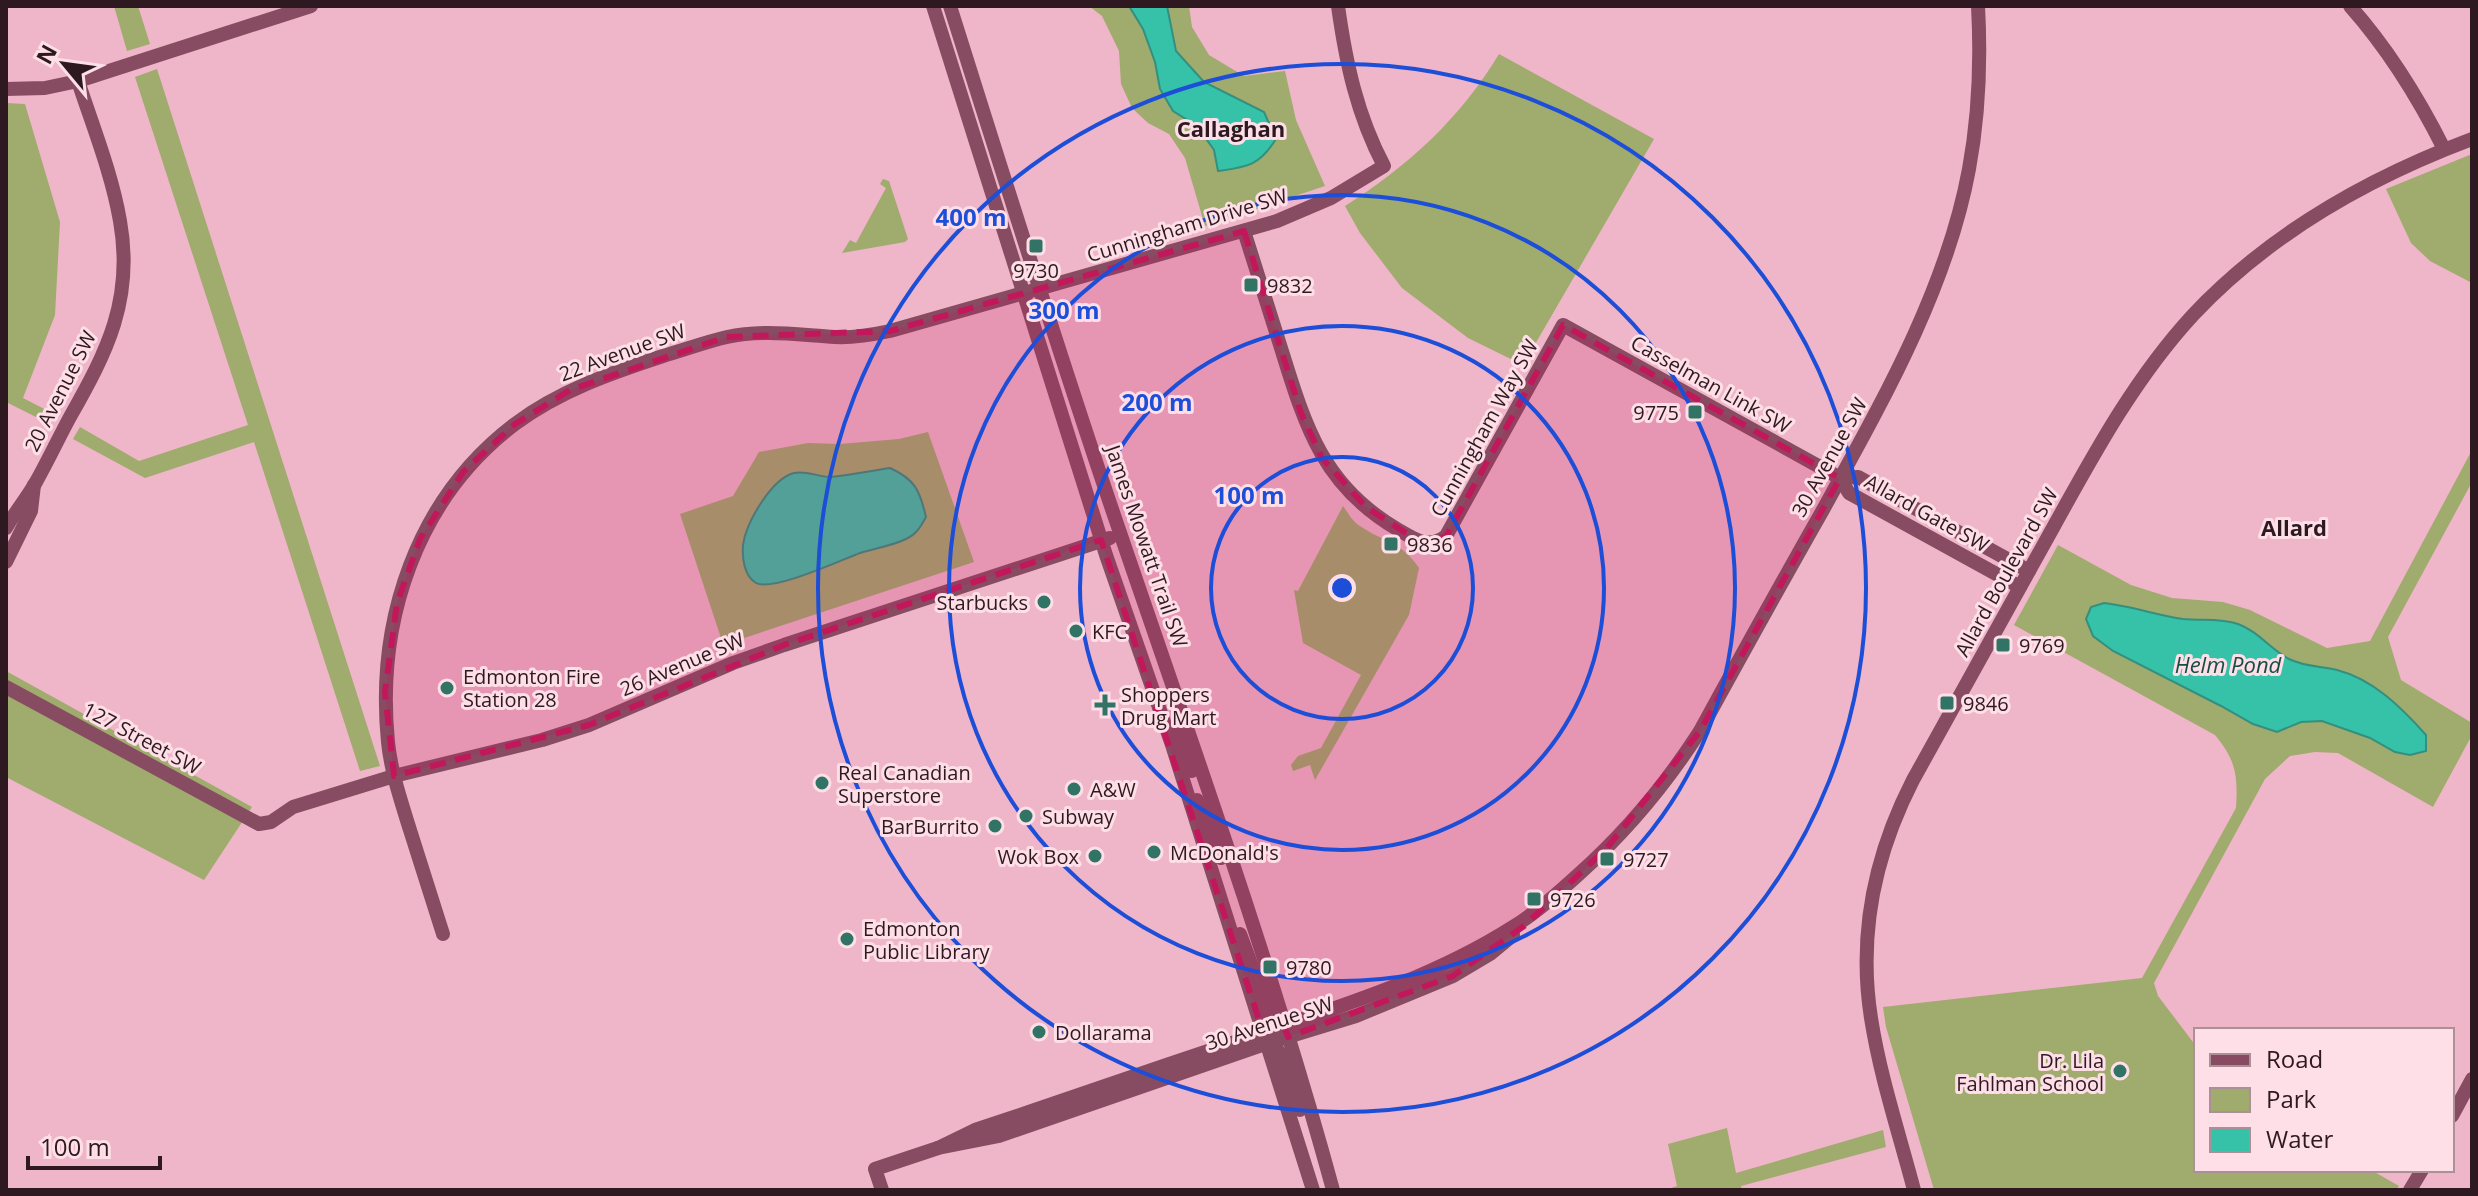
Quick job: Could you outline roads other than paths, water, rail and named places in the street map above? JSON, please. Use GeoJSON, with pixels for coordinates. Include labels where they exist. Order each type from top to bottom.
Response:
{"type":"FeatureCollection","features":[{"type":"Feature","properties":{"kind":"street"},"geometry":{"type":"LineString","coordinates":[[6,89],[45,88],[78,81],[311,6]]}},
{"type":"Feature","properties":{"kind":"street","name":"James Mowatt Trail SW"},"geometry":{"type":"LineString","coordinates":[[933,6],[1073,451],[1218,895],[1324,1159],[1333,1190]]}},
{"type":"Feature","properties":{"kind":"street","name":"James Mowatt Trail SW"},"geometry":{"type":"LineString","coordinates":[[950,6],[1039,289],[1254,932],[1275,1035],[1313,1190]]}},
{"type":"Feature","properties":{"kind":"street","name":"Cunningham Drive SW"},"geometry":{"type":"LineString","coordinates":[[1039,289],[1277,221],[1316,205],[1384,166],[1359,111],[1344,50],[1338,6]]}},
{"type":"Feature","properties":{"kind":"street","name":"30 Avenue SW"},"geometry":{"type":"LineString","coordinates":[[882,1190],[875,1169],[938,1148],[975,1130],[1275,1035],[1457,959],[1515,926],[1549,901],[1632,822],[1675,769],[1700,731],[1901,363],[1934,285],[1969,171],[1978,101],[1981,45],[1978,6]]}},
{"type":"Feature","properties":{"kind":"street"},"geometry":{"type":"LineString","coordinates":[[2350,6],[2406,77],[2444,149]]}},
{"type":"Feature","properties":{"kind":"street","name":"20 Avenue SW"},"geometry":{"type":"LineString","coordinates":[[6,528],[34,485],[103,356],[117,318],[123,283],[124,255],[118,212],[78,81]]}},
{"type":"Feature","properties":{"kind":"street","name":"Allard Boulevard SW"},"geometry":{"type":"LineString","coordinates":[[1914,1190],[1870,1016],[1866,961],[1872,898],[1883,852],[1904,797],[2029,571],[2128,398],[2154,360],[2195,313],[2249,263],[2320,211],[2386,175],[2472,139]]}},
{"type":"Feature","properties":{"kind":"street","name":"Cunningham Way SW"},"geometry":{"type":"LineString","coordinates":[[1244,231],[1301,413],[1322,458],[1366,507],[1388,524],[1423,543],[1434,543],[1446,536],[1563,325]]}},
{"type":"Feature","properties":{"kind":"street","name":"22 Avenue SW"},"geometry":{"type":"LineString","coordinates":[[443,934],[394,776],[388,743],[386,675],[389,639],[404,577],[426,528],[463,472],[488,446],[546,403],[621,369],[726,337],[761,332],[866,336],[1039,289]]}},
{"type":"Feature","properties":{"kind":"street","name":"Casselman Link SW"},"geometry":{"type":"LineString","coordinates":[[1563,325],[1840,478]]}},
{"type":"Feature","properties":{"kind":"street"},"geometry":{"type":"LineString","coordinates":[[1073,451],[1089,473],[1108,524],[1122,535]]}},
{"type":"Feature","properties":{"kind":"street","name":"Allard Gate SW"},"geometry":{"type":"LineString","coordinates":[[2020,587],[1849,493],[1840,478],[1858,477],[2029,571]]}},
{"type":"Feature","properties":{"kind":"street","name":"20 Avenue SW"},"geometry":{"type":"LineString","coordinates":[[6,562],[31,511],[34,485]]}},
{"type":"Feature","properties":{"kind":"street","name":"26 Avenue SW"},"geometry":{"type":"LineString","coordinates":[[259,824],[271,822],[293,807],[394,776],[542,740],[589,725],[733,663],[1122,535]]}},
{"type":"Feature","properties":{"kind":"street"},"geometry":{"type":"LineString","coordinates":[[1141,653],[1194,775],[1206,785]]}},
{"type":"Feature","properties":{"kind":"street","name":"127 Street SW"},"geometry":{"type":"LineString","coordinates":[[6,687],[259,824]]}},
{"type":"Feature","properties":{"kind":"street"},"geometry":{"type":"LineString","coordinates":[[1186,791],[1197,799],[1254,932]]}},
{"type":"Feature","properties":{"kind":"street"},"geometry":{"type":"LineString","coordinates":[[2454,1112],[2472,1079]]}},
{"type":"Feature","properties":{"kind":"street"},"geometry":{"type":"LineString","coordinates":[[2410,1190],[2421,1172]]}},
{"type":"Feature","properties":{"kind":"water"},"geometry":{"type":"Polygon","coordinates":[[[1129,6],[1167,6],[1176,51],[1204,82],[1264,112],[1276,139],[1264,155],[1252,164],[1218,171],[1214,150],[1197,126],[1173,111],[1160,89],[1155,62],[1143,29],[1129,6]]]}},
{"type":"Feature","properties":{"kind":"water"},"geometry":{"type":"Polygon","coordinates":[[[890,468],[911,481],[921,500],[926,517],[913,535],[776,583],[764,585],[752,580],[743,555],[745,536],[761,503],[785,477],[798,472],[830,477],[890,468]]]}},
{"type":"Feature","properties":{"kind":"water","name":"Helm Pond"},"geometry":{"type":"Polygon","coordinates":[[[2104,603],[2183,619],[2238,624],[2289,659],[2350,674],[2375,687],[2407,715],[2426,735],[2426,751],[2410,755],[2395,752],[2370,738],[2322,721],[2301,722],[2277,732],[2253,724],[2113,651],[2093,636],[2086,619],[2091,607],[2104,603]]]}},
{"type":"Feature","properties":{"kind":"place","name":"9730"},"geometry":{"type":"Point","coordinates":[1036,246]}},
{"type":"Feature","properties":{"kind":"place","name":"9832"},"geometry":{"type":"Point","coordinates":[1251,285]}},
{"type":"Feature","properties":{"kind":"place","name":"9775"},"geometry":{"type":"Point","coordinates":[1695,412]}},
{"type":"Feature","properties":{"kind":"place","name":"9836"},"geometry":{"type":"Point","coordinates":[1391,544]}},
{"type":"Feature","properties":{"kind":"place","name":"Starbucks"},"geometry":{"type":"Point","coordinates":[1044,602]}},
{"type":"Feature","properties":{"kind":"place","name":"KFC"},"geometry":{"type":"Point","coordinates":[1076,631]}},
{"type":"Feature","properties":{"kind":"place","name":"9769"},"geometry":{"type":"Point","coordinates":[2003,645]}},
{"type":"Feature","properties":{"kind":"place","name":"Edmonton Fire Station 28"},"geometry":{"type":"Point","coordinates":[447,688]}},
{"type":"Feature","properties":{"kind":"place","name":"9846"},"geometry":{"type":"Point","coordinates":[1947,703]}},
{"type":"Feature","properties":{"kind":"place","name":"Shoppers Drug Mart"},"geometry":{"type":"Point","coordinates":[1105,705]}},
{"type":"Feature","properties":{"kind":"place","name":"Real Canadian Superstore"},"geometry":{"type":"Point","coordinates":[822,783]}},
{"type":"Feature","properties":{"kind":"place","name":"A&W"},"geometry":{"type":"Point","coordinates":[1074,789]}},
{"type":"Feature","properties":{"kind":"place","name":"Subway"},"geometry":{"type":"Point","coordinates":[1026,816]}},
{"type":"Feature","properties":{"kind":"place","name":"BarBurrito"},"geometry":{"type":"Point","coordinates":[995,826]}},
{"type":"Feature","properties":{"kind":"place","name":"McDonald's"},"geometry":{"type":"Point","coordinates":[1154,852]}},
{"type":"Feature","properties":{"kind":"place","name":"Wok Box"},"geometry":{"type":"Point","coordinates":[1095,856]}},
{"type":"Feature","properties":{"kind":"place","name":"9727"},"geometry":{"type":"Point","coordinates":[1607,859]}},
{"type":"Feature","properties":{"kind":"place","name":"9726"},"geometry":{"type":"Point","coordinates":[1534,899]}},
{"type":"Feature","properties":{"kind":"place","name":"Edmonton Public Library"},"geometry":{"type":"Point","coordinates":[847,939]}},
{"type":"Feature","properties":{"kind":"place","name":"9780"},"geometry":{"type":"Point","coordinates":[1270,967]}},
{"type":"Feature","properties":{"kind":"place","name":"Dollarama"},"geometry":{"type":"Point","coordinates":[1039,1032]}},
{"type":"Feature","properties":{"kind":"place","name":"Dr. Lila Fahlman School"},"geometry":{"type":"Point","coordinates":[2120,1071]}},
{"type":"Feature","properties":{"kind":"district","name":"Callaghan"},"geometry":{"type":"Point","coordinates":[1231,128]}},
{"type":"Feature","properties":{"kind":"district","name":"Allard"},"geometry":{"type":"Point","coordinates":[2294,527]}}]}
